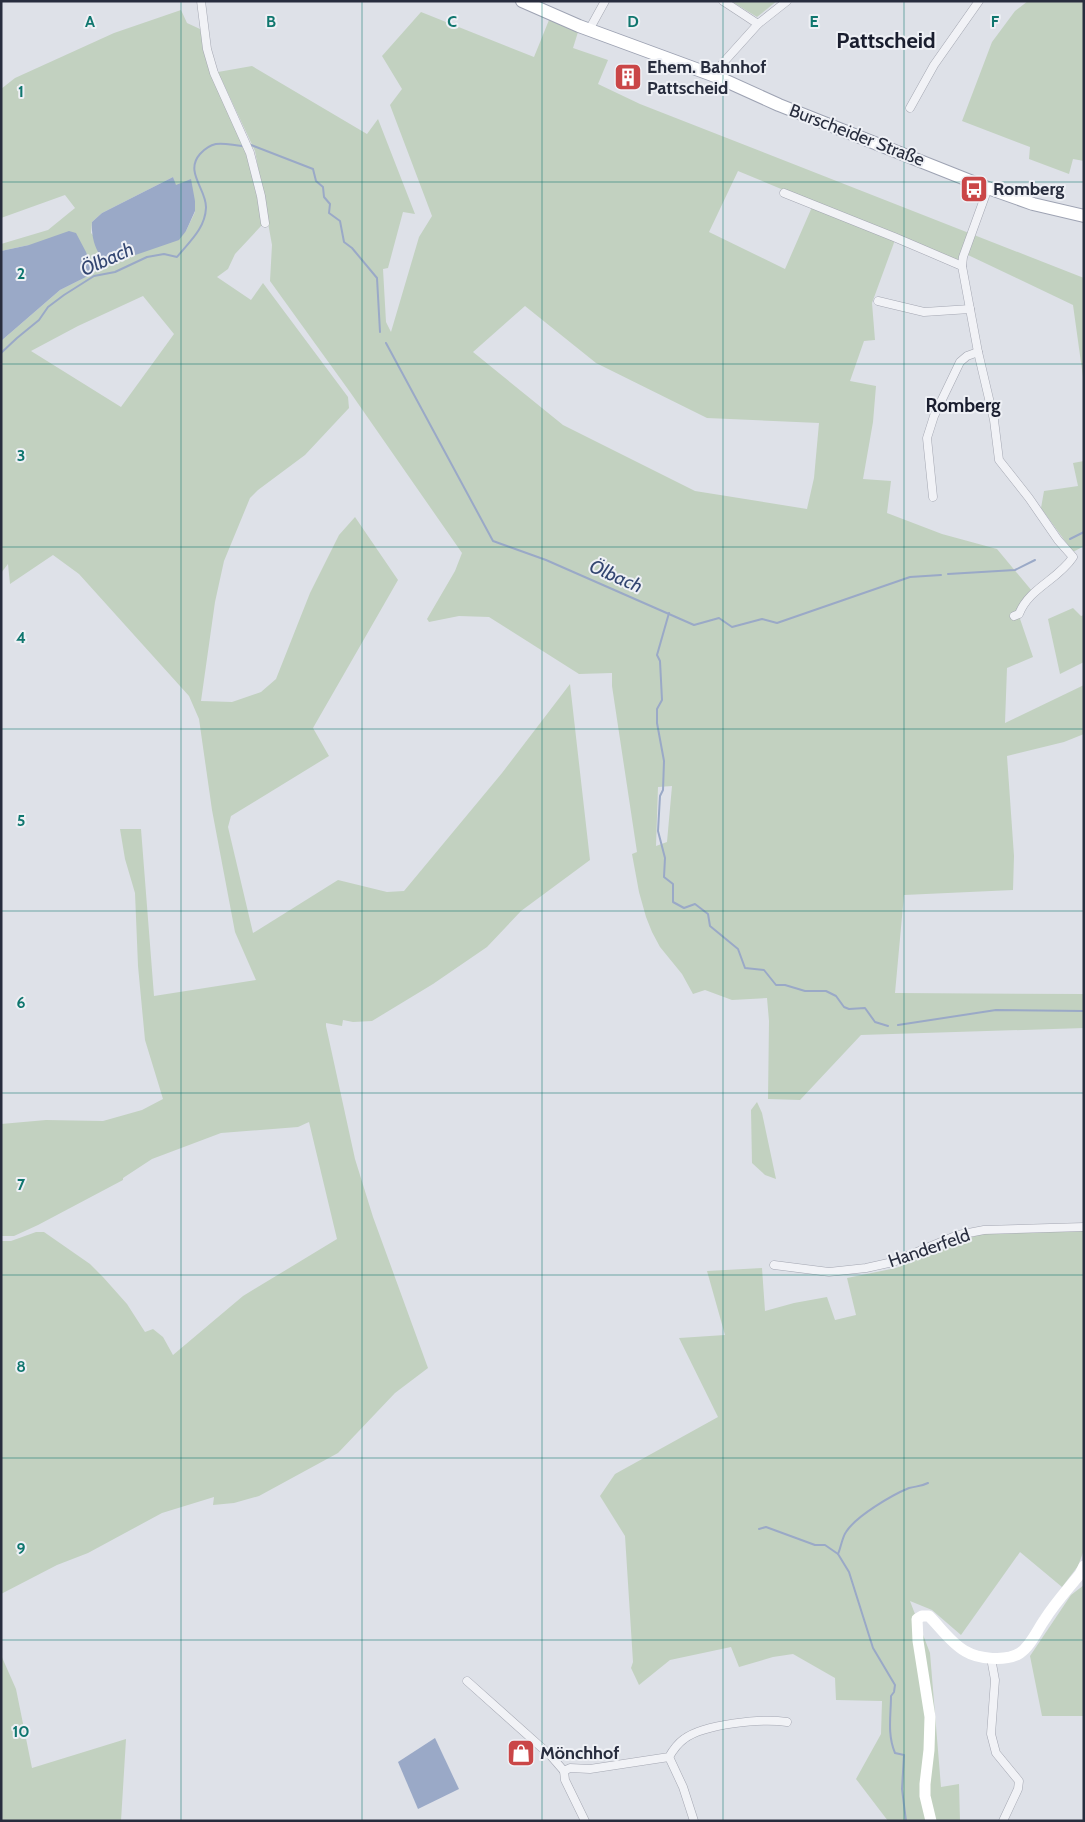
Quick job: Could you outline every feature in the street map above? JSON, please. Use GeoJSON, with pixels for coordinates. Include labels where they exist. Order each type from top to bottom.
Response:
{"type":"FeatureCollection","features":[{"type":"Feature","properties":{"kind":"main road","name":"Burscheider Straße"},"geometry":{"type":"LineString","coordinates":[[522,1],[589,30],[714,76],[779,105],[988,188],[1033,204],[1084,216]]}},
{"type":"Feature","properties":{"kind":"street"},"geometry":{"type":"LineString","coordinates":[[202,1],[207,49],[214,73],[250,152],[261,196],[265,223]]}},
{"type":"Feature","properties":{"kind":"street"},"geometry":{"type":"LineString","coordinates":[[589,30],[605,1]]}},
{"type":"Feature","properties":{"kind":"street"},"geometry":{"type":"LineString","coordinates":[[722,1],[758,24]]}},
{"type":"Feature","properties":{"kind":"street"},"geometry":{"type":"LineString","coordinates":[[714,76],[722,64],[758,24],[787,1]]}},
{"type":"Feature","properties":{"kind":"street"},"geometry":{"type":"LineString","coordinates":[[910,108],[934,65],[979,1]]}},
{"type":"Feature","properties":{"kind":"street"},"geometry":{"type":"LineString","coordinates":[[988,188],[963,257],[962,266],[978,352],[994,420],[999,460],[1029,498],[1058,540],[1073,557],[1066,567],[1034,592],[1022,605],[1019,614],[1014,616]]}},
{"type":"Feature","properties":{"kind":"street"},"geometry":{"type":"LineString","coordinates":[[784,193],[962,266]]}},
{"type":"Feature","properties":{"kind":"street"},"geometry":{"type":"LineString","coordinates":[[878,301],[924,312],[970,309]]}},
{"type":"Feature","properties":{"kind":"street"},"geometry":{"type":"LineString","coordinates":[[933,497],[927,438],[934,416],[960,362],[967,356],[978,352]]}},
{"type":"Feature","properties":{"kind":"street","name":"Handerfeld"},"geometry":{"type":"LineString","coordinates":[[774,1265],[829,1272],[866,1268],[893,1262],[958,1235],[975,1231],[1084,1227]]}},
{"type":"Feature","properties":{"kind":"street"},"geometry":{"type":"LineString","coordinates":[[931,1821],[924,1784],[929,1750],[930,1717],[918,1641],[917,1619],[922,1616],[929,1616],[958,1647],[970,1654],[991,1658],[1015,1656],[1022,1652],[1084,1566]]}},
{"type":"Feature","properties":{"kind":"street"},"geometry":{"type":"LineString","coordinates":[[991,1658],[996,1680],[991,1734],[996,1753],[1019,1781],[1018,1789],[1003,1821]]}},
{"type":"Feature","properties":{"kind":"street"},"geometry":{"type":"LineString","coordinates":[[467,1681],[551,1756],[564,1771],[565,1780],[585,1821]]}},
{"type":"Feature","properties":{"kind":"street"},"geometry":{"type":"LineString","coordinates":[[669,1757],[675,1747],[685,1738],[697,1732],[764,1720],[787,1722]]}},
{"type":"Feature","properties":{"kind":"street"},"geometry":{"type":"LineString","coordinates":[[564,1771],[570,1768],[590,1769],[669,1757]]}},
{"type":"Feature","properties":{"kind":"street"},"geometry":{"type":"LineString","coordinates":[[669,1757],[683,1787],[694,1821]]}},
{"type":"Feature","properties":{"kind":"green space"},"geometry":{"type":"Polygon","coordinates":[[[731,1],[777,1],[757,17],[731,1]]]}},
{"type":"Feature","properties":{"kind":"green space"},"geometry":{"type":"Polygon","coordinates":[[[1028,1],[1084,1],[1084,161],[1073,159],[1069,174],[1029,159],[1030,147],[962,121],[992,42],[1015,11],[1028,1]]]}},
{"type":"Feature","properties":{"kind":"green space"},"geometry":{"type":"Polygon","coordinates":[[[181,10],[187,23],[200,29],[211,74],[225,106],[246,145],[264,226],[261,226],[235,254],[228,269],[217,277],[251,300],[263,283],[348,397],[349,408],[305,455],[250,498],[224,561],[215,602],[201,701],[232,702],[261,692],[276,679],[310,593],[339,535],[355,517],[398,580],[313,728],[329,756],[231,816],[228,827],[253,933],[338,880],[387,892],[404,891],[502,773],[570,684],[590,860],[521,911],[487,947],[433,984],[372,1021],[353,1022],[343,1020],[342,1026],[326,1023],[355,1159],[373,1217],[428,1368],[395,1393],[338,1453],[259,1496],[234,1503],[213,1505],[214,1497],[162,1513],[88,1553],[57,1565],[1,1594],[1,1241],[11,1241],[36,1232],[44,1232],[90,1264],[127,1304],[145,1332],[153,1329],[163,1337],[173,1355],[243,1296],[337,1239],[309,1122],[298,1127],[221,1133],[152,1159],[123,1178],[123,1180],[38,1225],[14,1236],[1,1236],[1,1124],[46,1120],[103,1121],[142,1110],[163,1099],[145,1040],[138,966],[135,893],[125,859],[120,829],[141,829],[154,996],[256,980],[235,932],[212,810],[199,719],[189,696],[79,574],[53,555],[10,584],[8,564],[1,573],[1,341],[60,290],[88,276],[29,245],[1,251],[1,244],[48,230],[75,208],[65,195],[1,218],[1,89],[15,78],[114,33],[181,10]],[[173,177],[102,213],[92,222],[91,233],[118,261],[186,231],[195,212],[195,201],[175,186],[173,177]],[[143,296],[78,326],[31,351],[121,407],[174,334],[143,296]]]}},
{"type":"Feature","properties":{"kind":"green space"},"geometry":{"type":"Polygon","coordinates":[[[421,12],[534,57],[549,20],[578,32],[573,48],[608,60],[598,84],[640,104],[1084,278],[1084,384],[1073,305],[968,255],[959,263],[738,171],[709,232],[785,269],[812,207],[895,240],[872,303],[875,340],[864,341],[850,381],[876,386],[873,422],[863,479],[891,481],[887,513],[942,534],[997,549],[1032,591],[1018,613],[1033,657],[1007,668],[1005,723],[1084,685],[1084,734],[1064,742],[1007,756],[1014,856],[1013,890],[904,895],[895,993],[1084,994],[1084,1028],[861,1035],[800,1100],[768,1099],[769,1021],[767,998],[732,1000],[705,990],[693,994],[682,974],[660,947],[646,917],[632,854],[637,852],[612,686],[612,673],[579,674],[489,617],[459,616],[429,622],[427,619],[455,571],[462,553],[270,281],[272,245],[255,151],[218,72],[252,66],[367,134],[378,119],[415,214],[403,212],[388,268],[383,269],[386,322],[391,332],[419,237],[432,216],[390,105],[402,89],[382,56],[421,12]],[[525,306],[473,352],[563,425],[695,491],[807,509],[814,478],[819,423],[707,418],[596,363],[525,306]],[[672,786],[658,787],[656,846],[667,842],[672,786]]]}},
{"type":"Feature","properties":{"kind":"green space"},"geometry":{"type":"Polygon","coordinates":[[[1084,461],[1084,546],[1073,552],[1041,508],[1044,491],[1078,486],[1073,463],[1084,461]]]}},
{"type":"Feature","properties":{"kind":"green space"},"geometry":{"type":"Polygon","coordinates":[[[1073,608],[1081,616],[1084,615],[1084,662],[1060,674],[1048,619],[1073,608]]]}},
{"type":"Feature","properties":{"kind":"green space"},"geometry":{"type":"Polygon","coordinates":[[[757,1102],[762,1113],[776,1179],[765,1175],[752,1163],[751,1110],[757,1102]]]}},
{"type":"Feature","properties":{"kind":"green space"},"geometry":{"type":"Polygon","coordinates":[[[1084,1230],[1084,1550],[1078,1566],[1062,1587],[1020,1552],[961,1635],[932,1610],[910,1601],[930,1653],[941,1787],[959,1784],[960,1821],[888,1821],[856,1779],[881,1734],[882,1701],[836,1700],[835,1678],[793,1654],[773,1657],[739,1667],[731,1647],[670,1660],[639,1685],[631,1668],[633,1662],[625,1536],[600,1496],[615,1474],[718,1417],[679,1338],[725,1335],[707,1271],[762,1268],[765,1311],[827,1297],[835,1320],[856,1315],[847,1278],[896,1268],[980,1234],[1084,1230]]]}},
{"type":"Feature","properties":{"kind":"green space"},"geometry":{"type":"Polygon","coordinates":[[[1084,1585],[1084,1716],[1042,1716],[1030,1656],[1071,1595],[1084,1585]]]}},
{"type":"Feature","properties":{"kind":"green space"},"geometry":{"type":"Polygon","coordinates":[[[1,1655],[16,1689],[32,1768],[126,1739],[121,1821],[1,1821],[1,1655]]]}},
{"type":"Feature","properties":{"kind":"water"},"geometry":{"type":"Polygon","coordinates":[[[173,177],[176,185],[191,179],[195,201],[195,211],[186,231],[179,240],[118,261],[107,262],[103,259],[95,244],[92,222],[102,213],[173,177]]]}},
{"type":"Feature","properties":{"kind":"water"},"geometry":{"type":"Polygon","coordinates":[[[69,231],[76,233],[93,271],[88,276],[60,290],[1,341],[1,251],[29,245],[69,231]]]}},
{"type":"Feature","properties":{"kind":"water"},"geometry":{"type":"Polygon","coordinates":[[[435,1738],[459,1789],[418,1809],[398,1762],[435,1738]]]}},
{"type":"Feature","properties":{"kind":"waterway","name":"Ölbach"},"geometry":{"type":"LineString","coordinates":[[1,353],[39,320],[48,307],[94,276],[115,272],[147,257],[164,254],[177,257],[196,235],[205,216],[205,201],[194,168],[200,154],[214,144],[242,146]]}},
{"type":"Feature","properties":{"kind":"waterway","name":"Ölbach"},"geometry":{"type":"LineString","coordinates":[[251,145],[313,169],[316,181],[323,187],[324,197],[330,204],[329,213],[340,221],[344,242],[352,248],[377,278],[380,332]]}},
{"type":"Feature","properties":{"kind":"waterway","name":"Ölbach"},"geometry":{"type":"LineString","coordinates":[[386,343],[493,541],[546,560],[694,625],[719,618],[732,627],[762,619],[777,623],[910,577],[941,575]]}},
{"type":"Feature","properties":{"kind":"waterway","name":"Ölbach"},"geometry":{"type":"LineString","coordinates":[[1070,539],[1084,532]]}},
{"type":"Feature","properties":{"kind":"waterway","name":"Ölbach"},"geometry":{"type":"LineString","coordinates":[[948,574],[1015,570],[1035,560]]}},
{"type":"Feature","properties":{"kind":"waterway"},"geometry":{"type":"LineString","coordinates":[[669,613],[657,655],[660,661],[662,700],[657,709],[657,723],[664,761],[658,831],[665,858],[664,877],[673,884],[673,902],[684,908],[695,904],[708,914],[710,926],[738,949],[745,968],[764,970],[776,985],[785,985],[805,991],[826,991],[836,996],[844,1007],[849,1009],[865,1008],[875,1022],[888,1026]]}},
{"type":"Feature","properties":{"kind":"waterway"},"geometry":{"type":"LineString","coordinates":[[898,1025],[996,1010],[1084,1011]]}},
{"type":"Feature","properties":{"kind":"waterway"},"geometry":{"type":"LineString","coordinates":[[906,1821],[902,1789],[904,1755],[895,1753],[890,1732],[891,1696],[895,1685],[873,1648],[849,1572],[838,1554],[843,1537],[858,1519],[902,1491],[928,1483]]}},
{"type":"Feature","properties":{"kind":"waterway"},"geometry":{"type":"LineString","coordinates":[[759,1529],[766,1527],[815,1545],[825,1545],[838,1554]]}},
{"type":"Feature","properties":{"kind":"place","name":"Ehem. Bahnhof Pattscheid"},"geometry":{"type":"Point","coordinates":[628,77]}},
{"type":"Feature","properties":{"kind":"place","name":"Romberg"},"geometry":{"type":"Point","coordinates":[974,189]}},
{"type":"Feature","properties":{"kind":"place","name":"Mönchhof"},"geometry":{"type":"Point","coordinates":[521,1753]}},
{"type":"Feature","properties":{"kind":"district","name":"Pattscheid"},"geometry":{"type":"Point","coordinates":[886,40]}},
{"type":"Feature","properties":{"kind":"district","name":"Romberg"},"geometry":{"type":"Point","coordinates":[963,405]}}]}
